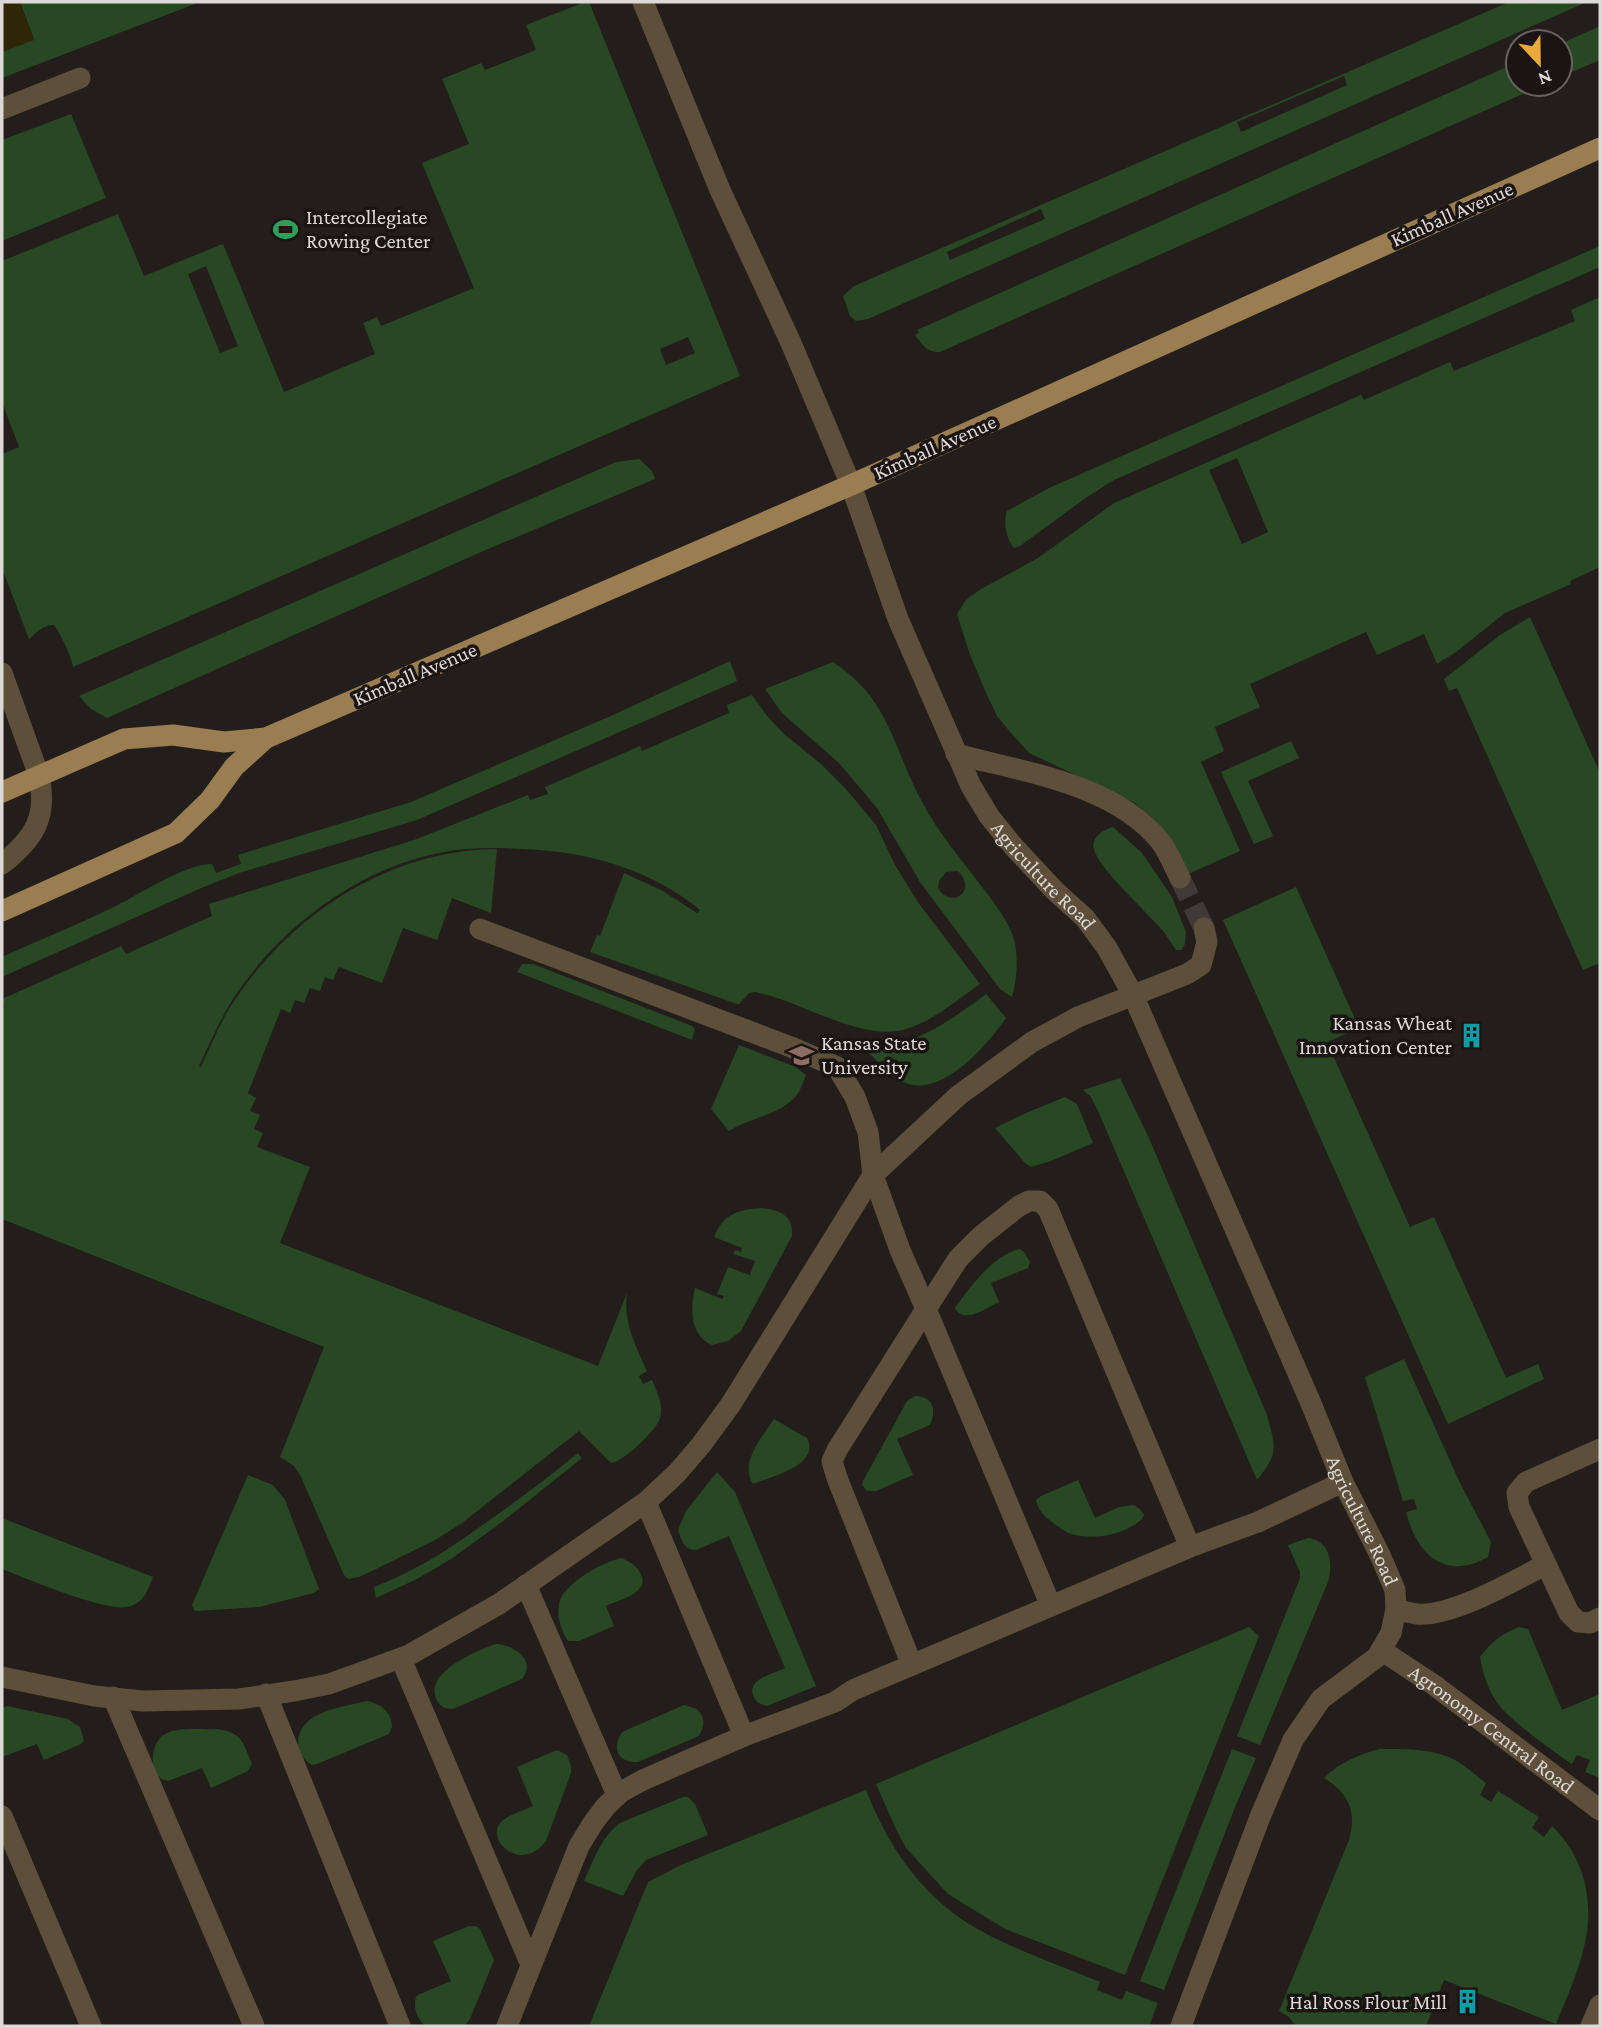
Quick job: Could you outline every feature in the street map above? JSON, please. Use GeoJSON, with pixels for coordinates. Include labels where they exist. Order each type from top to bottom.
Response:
{"type":"FeatureCollection","features":[{"type":"Feature","properties":{"kind":"main road","name":"Kimball Avenue"},"geometry":{"type":"LineString","coordinates":[[2,911],[176,833],[209,800],[234,766],[266,738],[851,485],[1600,148]]}},
{"type":"Feature","properties":{"kind":"main road","name":"Kimball Avenue"},"geometry":{"type":"LineString","coordinates":[[2,792],[124,739],[173,735],[224,742],[266,738]]}},
{"type":"Feature","properties":{"kind":"street","name":"Agriculture Road"},"geometry":{"type":"LineString","coordinates":[[643,2],[720,190],[791,343],[851,485],[898,619],[971,786],[989,816],[1013,846],[1084,918],[1107,948],[1133,995],[1343,1482],[1395,1590],[1396,1609],[1391,1633],[1377,1657],[1321,1699],[1293,1740],[1264,1807],[1181,2026]]}},
{"type":"Feature","properties":{"kind":"street"},"geometry":{"type":"LineString","coordinates":[[2,109],[80,78]]}},
{"type":"Feature","properties":{"kind":"street"},"geometry":{"type":"LineString","coordinates":[[2,673],[43,793],[38,825],[30,840],[2,864]]}},
{"type":"Feature","properties":{"kind":"street"},"geometry":{"type":"LineString","coordinates":[[956,754],[1094,792],[1146,825],[1161,843],[1180,878]]}},
{"type":"Feature","properties":{"kind":"street"},"geometry":{"type":"LineString","coordinates":[[2,1677],[94,1696],[143,1701],[239,1699],[329,1684],[401,1659],[526,1586],[646,1502],[677,1473],[701,1445],[730,1404],[873,1175],[959,1095],[1021,1049],[1078,1017],[1187,974],[1201,965],[1207,942],[1204,928]]}},
{"type":"Feature","properties":{"kind":"street"},"geometry":{"type":"LineString","coordinates":[[480,929],[791,1046],[837,1068],[855,1097],[868,1132],[873,1175],[900,1250],[1051,1606]]}},
{"type":"Feature","properties":{"kind":"street"},"geometry":{"type":"LineString","coordinates":[[912,1665],[832,1461],[958,1259],[981,1236],[1029,1200],[1040,1201],[1048,1209],[1190,1547]]}},
{"type":"Feature","properties":{"kind":"street"},"geometry":{"type":"LineString","coordinates":[[1600,1449],[1526,1482],[1517,1493],[1519,1507],[1569,1613],[1578,1622],[1590,1623],[1600,1618]]}},
{"type":"Feature","properties":{"kind":"street"},"geometry":{"type":"LineString","coordinates":[[507,2026],[579,1846],[593,1823],[617,1795],[643,1780],[835,1702],[853,1690],[1190,1547],[1258,1522],[1343,1482]]}},
{"type":"Feature","properties":{"kind":"street"},"geometry":{"type":"LineString","coordinates":[[646,1502],[744,1737]]}},
{"type":"Feature","properties":{"kind":"street"},"geometry":{"type":"LineString","coordinates":[[1396,1609],[1418,1614],[1446,1610],[1545,1565]]}},
{"type":"Feature","properties":{"kind":"street"},"geometry":{"type":"LineString","coordinates":[[526,1586],[617,1795]]}},
{"type":"Feature","properties":{"kind":"street","name":"Agronomy Central Road"},"geometry":{"type":"LineString","coordinates":[[1381,1650],[1434,1685],[1600,1810]]}},
{"type":"Feature","properties":{"kind":"street"},"geometry":{"type":"LineString","coordinates":[[401,1659],[531,1965]]}},
{"type":"Feature","properties":{"kind":"street"},"geometry":{"type":"LineString","coordinates":[[266,1694],[400,2026]]}},
{"type":"Feature","properties":{"kind":"street"},"geometry":{"type":"LineString","coordinates":[[113,1697],[254,2026]]}},
{"type":"Feature","properties":{"kind":"street"},"geometry":{"type":"LineString","coordinates":[[2,1816],[91,2026]]}},
{"type":"Feature","properties":{"kind":"street"},"geometry":{"type":"LineString","coordinates":[[1591,2026],[1600,2005]]}},
{"type":"Feature","properties":{"kind":"green space"},"geometry":{"type":"Polygon","coordinates":[[[20,2],[200,2],[2,78],[2,52],[34,39],[20,2]]]}},
{"type":"Feature","properties":{"kind":"green space"},"geometry":{"type":"Polygon","coordinates":[[[589,2],[740,376],[73,667],[54,625],[43,628],[29,639],[2,568],[2,454],[19,447],[2,402],[2,261],[118,214],[144,276],[223,244],[284,392],[375,354],[363,323],[377,317],[381,326],[474,288],[422,163],[469,144],[442,79],[481,63],[485,70],[536,50],[526,25],[589,2]],[[206,266],[188,274],[220,353],[238,346],[206,266]],[[688,337],[660,349],[666,365],[695,353],[688,337]]]}},
{"type":"Feature","properties":{"kind":"green space"},"geometry":{"type":"Polygon","coordinates":[[[1509,2],[1587,2],[1528,28],[1504,28],[1504,39],[868,319],[856,321],[850,316],[843,296],[854,286],[1509,2]],[[1344,76],[1237,122],[1241,132],[1347,85],[1344,76]],[[1041,209],[947,252],[950,260],[1045,219],[1041,209]]]}},
{"type":"Feature","properties":{"kind":"green space"},"geometry":{"type":"Polygon","coordinates":[[[1600,26],[1600,60],[1574,71],[1574,38],[1600,26]]]}},
{"type":"Feature","properties":{"kind":"green space"},"geometry":{"type":"Polygon","coordinates":[[[1504,68],[1504,98],[1513,98],[940,352],[923,345],[915,335],[919,333],[917,330],[1504,68]]]}},
{"type":"Feature","properties":{"kind":"green space"},"geometry":{"type":"Polygon","coordinates":[[[71,114],[106,198],[2,241],[2,140],[71,114]]]}},
{"type":"Feature","properties":{"kind":"green space"},"geometry":{"type":"Polygon","coordinates":[[[1600,246],[1600,267],[1114,480],[1020,546],[1014,548],[1009,540],[1005,525],[1007,511],[1049,488],[1600,246]]]}},
{"type":"Feature","properties":{"kind":"green space"},"geometry":{"type":"Polygon","coordinates":[[[1600,297],[1600,567],[1570,581],[1571,584],[1505,613],[1437,664],[1424,634],[1377,655],[1366,632],[1250,684],[1260,707],[1215,727],[1224,751],[1201,762],[1240,851],[1188,874],[1168,836],[1155,820],[1135,803],[1029,753],[997,716],[970,655],[957,614],[966,600],[981,589],[1038,558],[1114,503],[1361,395],[1364,400],[1450,362],[1454,371],[1575,321],[1571,310],[1600,297]],[[1237,458],[1209,470],[1242,544],[1268,532],[1237,458]]]}},
{"type":"Feature","properties":{"kind":"green space"},"geometry":{"type":"Polygon","coordinates":[[[639,459],[652,471],[655,479],[481,552],[107,718],[91,709],[79,696],[616,462],[639,459]]]}},
{"type":"Feature","properties":{"kind":"green space"},"geometry":{"type":"Polygon","coordinates":[[[1530,617],[1600,773],[1600,963],[1583,970],[1457,688],[1449,691],[1444,679],[1500,635],[1530,617]]]}},
{"type":"Feature","properties":{"kind":"green space"},"geometry":{"type":"Polygon","coordinates":[[[730,661],[737,681],[417,820],[239,873],[2,977],[2,957],[114,907],[176,874],[212,864],[216,873],[241,864],[238,855],[411,802],[730,661]]]}},
{"type":"Feature","properties":{"kind":"green space"},"geometry":{"type":"Polygon","coordinates":[[[833,662],[866,691],[888,726],[928,813],[1011,930],[1017,963],[1012,997],[1000,989],[920,882],[877,808],[839,763],[782,713],[765,689],[833,662]],[[958,871],[946,872],[939,881],[938,888],[943,894],[955,898],[964,891],[963,878],[958,871]]]}},
{"type":"Feature","properties":{"kind":"green space"},"geometry":{"type":"Polygon","coordinates":[[[752,695],[784,734],[821,764],[876,825],[895,865],[917,901],[980,984],[944,1010],[906,1029],[889,1032],[851,1026],[773,996],[755,992],[749,993],[737,1004],[590,952],[597,935],[600,936],[624,873],[661,890],[697,913],[700,910],[664,886],[624,868],[582,856],[520,849],[493,848],[465,849],[397,865],[334,897],[306,918],[279,942],[235,996],[199,1066],[201,1067],[229,1009],[253,976],[280,945],[310,918],[343,895],[416,861],[456,852],[497,849],[491,913],[452,898],[437,940],[403,928],[382,983],[339,967],[333,980],[325,977],[320,991],[310,988],[304,1003],[295,1000],[290,1013],[281,1009],[248,1093],[256,1098],[250,1111],[260,1115],[254,1129],[263,1133],[257,1147],[310,1167],[280,1243],[598,1366],[627,1293],[628,1324],[647,1371],[639,1376],[643,1384],[652,1380],[661,1408],[660,1418],[631,1451],[611,1463],[579,1431],[462,1523],[435,1540],[376,1569],[348,1579],[301,1477],[294,1466],[280,1457],[324,1347],[2,1219],[2,999],[121,946],[126,954],[212,916],[209,904],[414,840],[528,795],[530,800],[548,794],[545,787],[640,746],[642,751],[729,713],[727,705],[752,695]]]}},
{"type":"Feature","properties":{"kind":"green space"},"geometry":{"type":"Polygon","coordinates":[[[1291,741],[1299,758],[1248,781],[1273,836],[1254,844],[1221,772],[1291,741]]]}},
{"type":"Feature","properties":{"kind":"green space"},"geometry":{"type":"Polygon","coordinates":[[[1113,827],[1142,853],[1172,897],[1186,932],[1185,944],[1181,950],[1176,950],[1164,932],[1097,857],[1094,841],[1102,832],[1113,827]]]}},
{"type":"Feature","properties":{"kind":"green space"},"geometry":{"type":"Polygon","coordinates":[[[1296,887],[1359,1028],[1327,1042],[1410,1227],[1434,1217],[1506,1378],[1538,1364],[1544,1379],[1448,1424],[1223,920],[1296,887]]]}},
{"type":"Feature","properties":{"kind":"green space"},"geometry":{"type":"Polygon","coordinates":[[[522,964],[533,964],[692,1026],[695,1029],[692,1040],[517,972],[522,964]]]}},
{"type":"Feature","properties":{"kind":"green space"},"geometry":{"type":"Polygon","coordinates":[[[986,994],[1006,1018],[975,1055],[947,1077],[918,1086],[903,1082],[862,1047],[895,1044],[920,1036],[943,1024],[986,994]]]}},
{"type":"Feature","properties":{"kind":"green space"},"geometry":{"type":"Polygon","coordinates":[[[739,1045],[796,1067],[806,1075],[798,1094],[782,1108],[729,1131],[711,1109],[739,1045]]]}},
{"type":"Feature","properties":{"kind":"green space"},"geometry":{"type":"Polygon","coordinates":[[[1120,1078],[1148,1136],[1267,1415],[1274,1449],[1269,1463],[1257,1480],[1098,1111],[1091,1097],[1083,1090],[1120,1078]]]}},
{"type":"Feature","properties":{"kind":"green space"},"geometry":{"type":"Polygon","coordinates":[[[1065,1097],[1077,1104],[1093,1143],[1031,1167],[995,1128],[1065,1097]]]}},
{"type":"Feature","properties":{"kind":"green space"},"geometry":{"type":"Polygon","coordinates":[[[762,1208],[784,1215],[791,1223],[792,1236],[741,1331],[728,1341],[712,1345],[699,1335],[693,1321],[695,1288],[722,1299],[724,1296],[717,1294],[728,1267],[750,1275],[755,1261],[733,1254],[735,1250],[741,1252],[742,1248],[714,1237],[722,1223],[733,1214],[762,1208]]]}},
{"type":"Feature","properties":{"kind":"green space"},"geometry":{"type":"Polygon","coordinates":[[[1020,1249],[1030,1262],[1028,1268],[991,1283],[999,1302],[975,1314],[959,1313],[955,1308],[983,1273],[1010,1252],[1020,1249]]]}},
{"type":"Feature","properties":{"kind":"green space"},"geometry":{"type":"Polygon","coordinates":[[[1404,1359],[1460,1483],[1491,1542],[1488,1557],[1473,1564],[1446,1565],[1435,1560],[1417,1541],[1411,1527],[1406,1512],[1417,1509],[1414,1499],[1403,1501],[1365,1377],[1404,1359]]]}},
{"type":"Feature","properties":{"kind":"green space"},"geometry":{"type":"Polygon","coordinates":[[[915,1396],[930,1401],[933,1414],[930,1425],[897,1439],[913,1475],[876,1491],[867,1491],[862,1485],[863,1481],[907,1401],[915,1396]]]}},
{"type":"Feature","properties":{"kind":"green space"},"geometry":{"type":"Polygon","coordinates":[[[774,1419],[807,1438],[807,1456],[792,1468],[753,1484],[749,1476],[750,1459],[774,1419]]]}},
{"type":"Feature","properties":{"kind":"green space"},"geometry":{"type":"Polygon","coordinates":[[[578,1453],[582,1458],[451,1559],[376,1598],[374,1587],[420,1566],[449,1548],[578,1453]]]}},
{"type":"Feature","properties":{"kind":"green space"},"geometry":{"type":"Polygon","coordinates":[[[717,1472],[735,1492],[816,1686],[767,1706],[755,1699],[752,1689],[754,1684],[785,1668],[729,1536],[692,1550],[686,1546],[678,1530],[686,1511],[717,1472]]]}},
{"type":"Feature","properties":{"kind":"green space"},"geometry":{"type":"Polygon","coordinates":[[[248,1475],[273,1485],[285,1500],[319,1589],[314,1593],[259,1607],[195,1611],[192,1605],[248,1475]]]}},
{"type":"Feature","properties":{"kind":"green space"},"geometry":{"type":"Polygon","coordinates":[[[1078,1480],[1095,1518],[1119,1507],[1134,1505],[1144,1515],[1142,1519],[1127,1529],[1101,1536],[1075,1535],[1063,1530],[1044,1515],[1036,1500],[1078,1480]]]}},
{"type":"Feature","properties":{"kind":"green space"},"geometry":{"type":"Polygon","coordinates":[[[2,1518],[153,1577],[148,1590],[140,1601],[131,1606],[106,1605],[88,1601],[2,1569],[2,1518]]]}},
{"type":"Feature","properties":{"kind":"green space"},"geometry":{"type":"Polygon","coordinates":[[[1308,1538],[1316,1540],[1326,1548],[1330,1561],[1328,1582],[1260,1745],[1237,1736],[1300,1578],[1288,1545],[1308,1538]]]}},
{"type":"Feature","properties":{"kind":"green space"},"geometry":{"type":"Polygon","coordinates":[[[622,1558],[638,1570],[642,1577],[640,1588],[630,1596],[606,1606],[614,1626],[579,1641],[568,1641],[558,1614],[561,1598],[571,1585],[588,1573],[622,1558]]]}},
{"type":"Feature","properties":{"kind":"green space"},"geometry":{"type":"Polygon","coordinates":[[[1249,1627],[1259,1636],[1125,1975],[1005,1929],[948,1894],[906,1848],[876,1784],[1249,1627]]]}},
{"type":"Feature","properties":{"kind":"green space"},"geometry":{"type":"Polygon","coordinates":[[[1519,1627],[1528,1629],[1562,1710],[1600,1694],[1600,1778],[1585,1772],[1590,1760],[1577,1755],[1572,1764],[1533,1736],[1498,1704],[1491,1693],[1480,1657],[1497,1639],[1519,1627]]]}},
{"type":"Feature","properties":{"kind":"green space"},"geometry":{"type":"Polygon","coordinates":[[[496,1644],[510,1647],[525,1660],[527,1666],[522,1679],[453,1709],[440,1705],[435,1688],[445,1671],[477,1651],[496,1644]]]}},
{"type":"Feature","properties":{"kind":"green space"},"geometry":{"type":"Polygon","coordinates":[[[367,1701],[377,1704],[388,1713],[392,1722],[389,1734],[317,1764],[312,1765],[306,1761],[298,1742],[306,1723],[336,1708],[367,1701]]]}},
{"type":"Feature","properties":{"kind":"green space"},"geometry":{"type":"Polygon","coordinates":[[[684,1705],[697,1709],[702,1715],[703,1725],[699,1736],[638,1762],[621,1757],[617,1744],[622,1732],[684,1705]]]}},
{"type":"Feature","properties":{"kind":"green space"},"geometry":{"type":"Polygon","coordinates":[[[7,1706],[68,1719],[80,1727],[84,1741],[44,1760],[37,1744],[2,1757],[2,1708],[7,1706]]]}},
{"type":"Feature","properties":{"kind":"green space"},"geometry":{"type":"Polygon","coordinates":[[[178,1730],[225,1730],[240,1739],[252,1764],[248,1771],[211,1788],[202,1768],[168,1781],[156,1773],[154,1750],[161,1737],[178,1730]]]}},
{"type":"Feature","properties":{"kind":"green space"},"geometry":{"type":"Polygon","coordinates":[[[1232,1749],[1256,1758],[1164,1990],[1140,1981],[1232,1749]]]}},
{"type":"Feature","properties":{"kind":"green space"},"geometry":{"type":"Polygon","coordinates":[[[1379,1749],[1428,1751],[1455,1760],[1486,1783],[1480,1795],[1491,1802],[1498,1791],[1539,1817],[1532,1828],[1544,1837],[1552,1826],[1572,1852],[1580,1866],[1587,1897],[1587,1930],[1578,1966],[1556,2024],[1444,1980],[1426,2026],[1296,2026],[1289,2017],[1279,2011],[1351,1830],[1349,1804],[1340,1790],[1324,1778],[1350,1760],[1379,1749]]]}},
{"type":"Feature","properties":{"kind":"green space"},"geometry":{"type":"Polygon","coordinates":[[[557,1750],[567,1755],[571,1773],[546,1841],[536,1851],[525,1855],[507,1850],[497,1836],[497,1828],[513,1814],[533,1806],[517,1767],[557,1750]]]}},
{"type":"Feature","properties":{"kind":"green space"},"geometry":{"type":"Polygon","coordinates":[[[866,1790],[883,1828],[906,1864],[933,1896],[949,1910],[998,1940],[1100,1982],[1097,1990],[1122,2000],[1126,1991],[1158,2003],[1149,2026],[589,2026],[648,1882],[681,1865],[866,1790]]]}},
{"type":"Feature","properties":{"kind":"green space"},"geometry":{"type":"Polygon","coordinates":[[[688,1797],[695,1804],[708,1835],[646,1860],[637,1870],[623,1896],[584,1881],[603,1842],[620,1823],[688,1797]]]}},
{"type":"Feature","properties":{"kind":"green space"},"geometry":{"type":"Polygon","coordinates":[[[469,1926],[480,1929],[494,1960],[470,2019],[465,2026],[425,2026],[416,2013],[416,1997],[451,1981],[433,1941],[469,1926]]]}},
{"type":"Feature","properties":{"kind":"sand"},"geometry":{"type":"Polygon","coordinates":[[[2,2],[20,2],[34,40],[2,52],[2,2]]]}},
{"type":"Feature","properties":{"kind":"tunnel"},"geometry":{"type":"LineString","coordinates":[[1180,878],[1204,928]]}},
{"type":"Feature","properties":{"kind":"place","name":"Intercollegiate Rowing Center"},"geometry":{"type":"Point","coordinates":[286,229]}},
{"type":"Feature","properties":{"kind":"place","name":"Kansas Wheat Innovation Center"},"geometry":{"type":"Point","coordinates":[1472,1035]}},
{"type":"Feature","properties":{"kind":"place","name":"Kansas State University"},"geometry":{"type":"Point","coordinates":[801,1055]}},
{"type":"Feature","properties":{"kind":"place","name":"Hal Ross Flour Mill"},"geometry":{"type":"Point","coordinates":[1467,2002]}}]}
